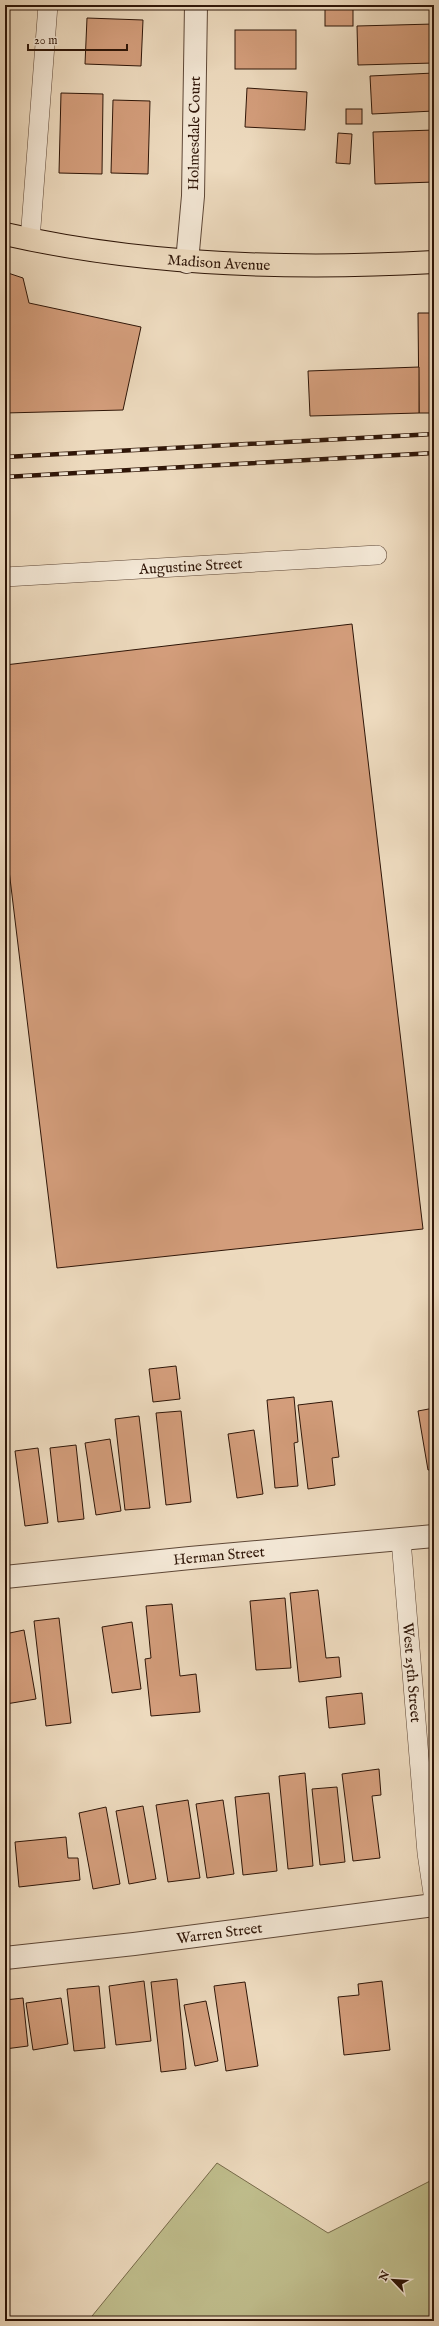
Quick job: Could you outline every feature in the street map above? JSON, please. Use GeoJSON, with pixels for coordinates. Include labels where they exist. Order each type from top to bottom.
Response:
{"type":"FeatureCollection","features":[{"type":"Feature","properties":{"kind":"main road","name":"Madison Avenue"},"geometry":{"type":"LineString","coordinates":[[5,234],[30,240],[132,257],[187,262],[353,267],[434,262]]}},
{"type":"Feature","properties":{"kind":"street","name":"Holmesdale Court"},"geometry":{"type":"LineString","coordinates":[[187,262],[193,196],[196,5]]}},
{"type":"Feature","properties":{"kind":"street","name":"Herman Street"},"geometry":{"type":"LineString","coordinates":[[5,1577],[190,1558],[434,1536]]}},
{"type":"Feature","properties":{"kind":"street","name":"Warren Street"},"geometry":{"type":"LineString","coordinates":[[5,1958],[134,1944],[434,1905]]}},
{"type":"Feature","properties":{"kind":"lane"},"geometry":{"type":"LineString","coordinates":[[30,240],[48,5]]}},
{"type":"Feature","properties":{"kind":"lane","name":"Augustine Street"},"geometry":{"type":"LineString","coordinates":[[5,577],[377,555]]}},
{"type":"Feature","properties":{"kind":"lane","name":"West 25th Street"},"geometry":{"type":"LineString","coordinates":[[401,1540],[427,1853],[434,1900]]}},
{"type":"Feature","properties":{"kind":"shaded area"},"geometry":{"type":"Polygon","coordinates":[[[217,2163],[328,2233],[434,2179],[434,2321],[88,2321],[217,2163]]]}},
{"type":"Feature","properties":{"kind":"building"},"geometry":{"type":"Polygon","coordinates":[[[83,5],[144,5],[144,7],[83,5]]]}},
{"type":"Feature","properties":{"kind":"building"},"geometry":{"type":"Polygon","coordinates":[[[325,5],[353,5],[353,26],[325,26],[325,5]]]}},
{"type":"Feature","properties":{"kind":"building"},"geometry":{"type":"Polygon","coordinates":[[[87,18],[143,20],[141,66],[85,64],[87,18]]]}},
{"type":"Feature","properties":{"kind":"building"},"geometry":{"type":"Polygon","coordinates":[[[434,24],[434,63],[358,65],[357,26],[434,24]]]}},
{"type":"Feature","properties":{"kind":"building"},"geometry":{"type":"Polygon","coordinates":[[[235,30],[296,30],[296,69],[235,69],[235,30]]]}},
{"type":"Feature","properties":{"kind":"building"},"geometry":{"type":"Polygon","coordinates":[[[434,73],[434,111],[372,114],[370,76],[434,73]]]}},
{"type":"Feature","properties":{"kind":"building"},"geometry":{"type":"Polygon","coordinates":[[[247,88],[307,92],[305,130],[245,127],[247,88]]]}},
{"type":"Feature","properties":{"kind":"building"},"geometry":{"type":"Polygon","coordinates":[[[61,93],[103,94],[102,174],[59,173],[61,93]]]}},
{"type":"Feature","properties":{"kind":"building"},"geometry":{"type":"Polygon","coordinates":[[[113,100],[150,101],[148,174],[111,173],[113,100]]]}},
{"type":"Feature","properties":{"kind":"building"},"geometry":{"type":"Polygon","coordinates":[[[346,109],[362,109],[362,124],[346,124],[346,109]]]}},
{"type":"Feature","properties":{"kind":"building"},"geometry":{"type":"Polygon","coordinates":[[[434,130],[434,182],[375,184],[373,132],[434,130]]]}},
{"type":"Feature","properties":{"kind":"building"},"geometry":{"type":"Polygon","coordinates":[[[338,133],[352,134],[350,164],[336,163],[338,133]]]}},
{"type":"Feature","properties":{"kind":"building"},"geometry":{"type":"Polygon","coordinates":[[[5,272],[23,278],[29,303],[141,327],[123,410],[5,413],[5,272]]]}},
{"type":"Feature","properties":{"kind":"building"},"geometry":{"type":"Polygon","coordinates":[[[418,313],[434,313],[434,413],[419,413],[418,313]]]}},
{"type":"Feature","properties":{"kind":"building"},"geometry":{"type":"Polygon","coordinates":[[[419,367],[419,413],[310,416],[308,371],[419,367]]]}},
{"type":"Feature","properties":{"kind":"building"},"geometry":{"type":"Polygon","coordinates":[[[352,624],[423,1229],[57,1268],[5,837],[5,665],[352,624]]]}},
{"type":"Feature","properties":{"kind":"building"},"geometry":{"type":"Polygon","coordinates":[[[176,1366],[180,1399],[153,1402],[149,1369],[176,1366]]]}},
{"type":"Feature","properties":{"kind":"building"},"geometry":{"type":"Polygon","coordinates":[[[294,1397],[298,1442],[294,1443],[298,1486],[275,1488],[267,1400],[294,1397]]]}},
{"type":"Feature","properties":{"kind":"building"},"geometry":{"type":"Polygon","coordinates":[[[332,1401],[339,1457],[332,1458],[335,1485],[308,1489],[298,1405],[332,1401]]]}},
{"type":"Feature","properties":{"kind":"building"},"geometry":{"type":"Polygon","coordinates":[[[434,1408],[434,1469],[428,1470],[418,1411],[434,1408]]]}},
{"type":"Feature","properties":{"kind":"building"},"geometry":{"type":"Polygon","coordinates":[[[181,1411],[191,1502],[166,1505],[156,1413],[181,1411]]]}},
{"type":"Feature","properties":{"kind":"building"},"geometry":{"type":"Polygon","coordinates":[[[139,1416],[150,1508],[125,1510],[115,1419],[139,1416]]]}},
{"type":"Feature","properties":{"kind":"building"},"geometry":{"type":"Polygon","coordinates":[[[254,1430],[263,1494],[237,1498],[228,1434],[254,1430]]]}},
{"type":"Feature","properties":{"kind":"building"},"geometry":{"type":"Polygon","coordinates":[[[110,1439],[121,1511],[96,1515],[85,1443],[110,1439]]]}},
{"type":"Feature","properties":{"kind":"building"},"geometry":{"type":"Polygon","coordinates":[[[76,1445],[84,1519],[58,1522],[50,1448],[76,1445]]]}},
{"type":"Feature","properties":{"kind":"building"},"geometry":{"type":"Polygon","coordinates":[[[38,1448],[48,1523],[25,1526],[15,1451],[38,1448]]]}},
{"type":"Feature","properties":{"kind":"building"},"geometry":{"type":"Polygon","coordinates":[[[5,1487],[9,1525],[5,1526],[5,1487]]]}},
{"type":"Feature","properties":{"kind":"building"},"geometry":{"type":"Polygon","coordinates":[[[318,1590],[326,1658],[339,1657],[341,1677],[299,1682],[290,1593],[318,1590]]]}},
{"type":"Feature","properties":{"kind":"building"},"geometry":{"type":"Polygon","coordinates":[[[285,1598],[291,1668],[256,1670],[250,1601],[285,1598]]]}},
{"type":"Feature","properties":{"kind":"building"},"geometry":{"type":"Polygon","coordinates":[[[172,1604],[180,1676],[196,1674],[200,1712],[151,1716],[145,1659],[151,1658],[146,1606],[172,1604]]]}},
{"type":"Feature","properties":{"kind":"building"},"geometry":{"type":"Polygon","coordinates":[[[59,1618],[71,1723],[46,1726],[34,1621],[59,1618]]]}},
{"type":"Feature","properties":{"kind":"building"},"geometry":{"type":"Polygon","coordinates":[[[132,1622],[141,1689],[112,1693],[102,1627],[132,1622]]]}},
{"type":"Feature","properties":{"kind":"building"},"geometry":{"type":"Polygon","coordinates":[[[24,1630],[36,1699],[6,1704],[5,1634],[24,1630]]]}},
{"type":"Feature","properties":{"kind":"building"},"geometry":{"type":"Polygon","coordinates":[[[362,1693],[365,1724],[329,1728],[326,1697],[362,1693]]]}},
{"type":"Feature","properties":{"kind":"building"},"geometry":{"type":"Polygon","coordinates":[[[379,1769],[381,1795],[372,1796],[380,1858],[353,1861],[342,1774],[379,1769]]]}},
{"type":"Feature","properties":{"kind":"building"},"geometry":{"type":"Polygon","coordinates":[[[305,1773],[313,1866],[288,1869],[279,1776],[305,1773]]]}},
{"type":"Feature","properties":{"kind":"building"},"geometry":{"type":"Polygon","coordinates":[[[337,1787],[345,1862],[320,1865],[312,1789],[337,1787]]]}},
{"type":"Feature","properties":{"kind":"building"},"geometry":{"type":"Polygon","coordinates":[[[269,1793],[277,1871],[243,1875],[235,1797],[269,1793]]]}},
{"type":"Feature","properties":{"kind":"building"},"geometry":{"type":"Polygon","coordinates":[[[188,1800],[200,1878],[168,1882],[156,1805],[188,1800]]]}},
{"type":"Feature","properties":{"kind":"building"},"geometry":{"type":"Polygon","coordinates":[[[223,1800],[234,1874],[207,1878],[196,1804],[223,1800]]]}},
{"type":"Feature","properties":{"kind":"building"},"geometry":{"type":"Polygon","coordinates":[[[143,1806],[156,1879],[129,1884],[116,1811],[143,1806]]]}},
{"type":"Feature","properties":{"kind":"building"},"geometry":{"type":"Polygon","coordinates":[[[106,1807],[120,1884],[93,1889],[79,1813],[106,1807]]]}},
{"type":"Feature","properties":{"kind":"building"},"geometry":{"type":"Polygon","coordinates":[[[66,1837],[68,1858],[78,1858],[80,1880],[19,1887],[15,1842],[66,1837]]]}},
{"type":"Feature","properties":{"kind":"building"},"geometry":{"type":"Polygon","coordinates":[[[177,1979],[186,2069],[161,2072],[151,1982],[177,1979]]]}},
{"type":"Feature","properties":{"kind":"building"},"geometry":{"type":"Polygon","coordinates":[[[144,1981],[151,2041],[116,2045],[109,1986],[144,1981]]]}},
{"type":"Feature","properties":{"kind":"building"},"geometry":{"type":"Polygon","coordinates":[[[382,1981],[390,2050],[344,2055],[338,1997],[359,1995],[358,1984],[382,1981]]]}},
{"type":"Feature","properties":{"kind":"building"},"geometry":{"type":"Polygon","coordinates":[[[245,1982],[258,2066],[226,2071],[214,1986],[245,1982]]]}},
{"type":"Feature","properties":{"kind":"building"},"geometry":{"type":"Polygon","coordinates":[[[99,1986],[105,2048],[74,2051],[67,1989],[99,1986]]]}},
{"type":"Feature","properties":{"kind":"building"},"geometry":{"type":"Polygon","coordinates":[[[23,1998],[28,2046],[5,2049],[5,2000],[23,1998]]]}},
{"type":"Feature","properties":{"kind":"building"},"geometry":{"type":"Polygon","coordinates":[[[61,1998],[68,2044],[33,2050],[26,2003],[61,1998]]]}},
{"type":"Feature","properties":{"kind":"building"},"geometry":{"type":"Polygon","coordinates":[[[206,2001],[218,2061],[195,2066],[184,2005],[206,2001]]]}},
{"type":"Feature","properties":{"kind":"railway"},"geometry":{"type":"LineString","coordinates":[[5,457],[434,434]]}},
{"type":"Feature","properties":{"kind":"railway"},"geometry":{"type":"LineString","coordinates":[[5,477],[434,453]]}}]}
